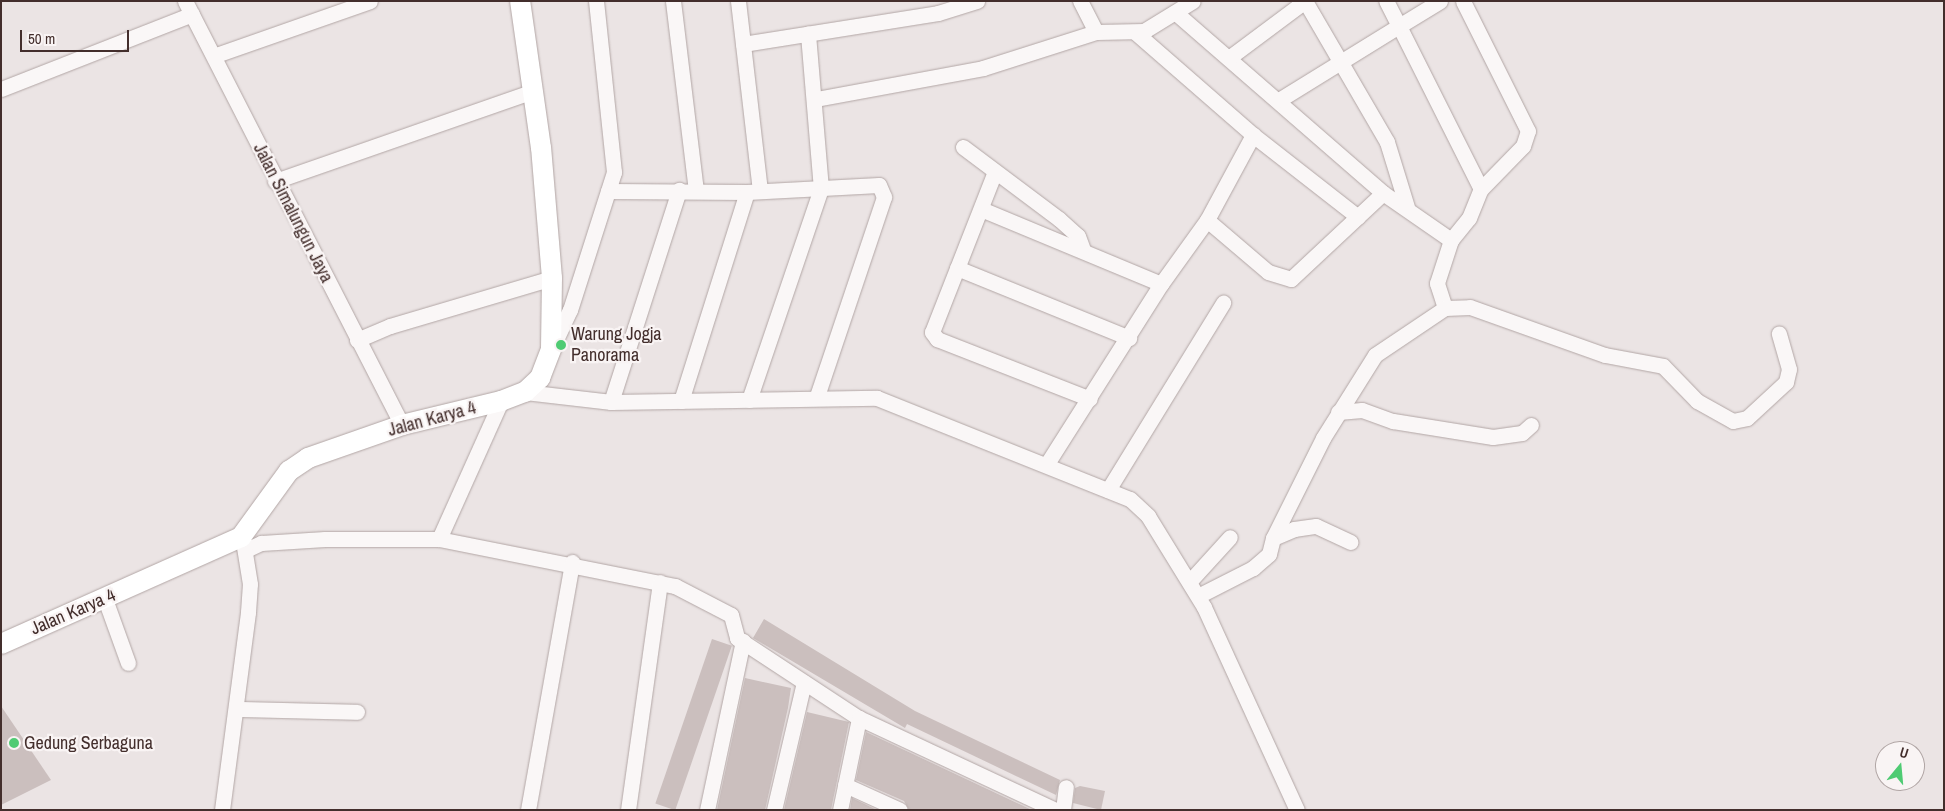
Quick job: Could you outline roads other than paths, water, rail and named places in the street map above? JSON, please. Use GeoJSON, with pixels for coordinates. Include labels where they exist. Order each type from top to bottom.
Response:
{"type":"FeatureCollection","features":[{"type":"Feature","properties":{"kind":"main road","name":"Jalan Karya 4"},"geometry":{"type":"LineString","coordinates":[[1,644],[106,599],[244,544],[297,464],[402,425],[501,401],[526,392],[543,374],[551,349],[552,278],[534,91],[520,1]]}},
{"type":"Feature","properties":{"kind":"street"},"geometry":{"type":"LineString","coordinates":[[216,55],[370,1]]}},
{"type":"Feature","properties":{"kind":"street"},"geometry":{"type":"LineString","coordinates":[[551,349],[570,310],[614,172],[596,1]]}},
{"type":"Feature","properties":{"kind":"street"},"geometry":{"type":"LineString","coordinates":[[673,1],[696,190]]}},
{"type":"Feature","properties":{"kind":"street"},"geometry":{"type":"LineString","coordinates":[[682,401],[753,191],[743,44],[738,1]]}},
{"type":"Feature","properties":{"kind":"street"},"geometry":{"type":"LineString","coordinates":[[743,44],[938,13],[977,1]]}},
{"type":"Feature","properties":{"kind":"street"},"geometry":{"type":"LineString","coordinates":[[1080,1],[1096,32]]}},
{"type":"Feature","properties":{"kind":"street"},"geometry":{"type":"LineString","coordinates":[[816,99],[983,68],[1096,32],[1135,32],[1149,29],[1193,1]]}},
{"type":"Feature","properties":{"kind":"street"},"geometry":{"type":"LineString","coordinates":[[1230,57],[1305,1],[1341,58],[1387,142],[1407,206]]}},
{"type":"Feature","properties":{"kind":"street"},"geometry":{"type":"LineString","coordinates":[[1386,1],[1481,189]]}},
{"type":"Feature","properties":{"kind":"street"},"geometry":{"type":"LineString","coordinates":[[1279,100],[1341,58],[1440,1]]}},
{"type":"Feature","properties":{"kind":"street"},"geometry":{"type":"LineString","coordinates":[[1445,308],[1436,284],[1451,240],[1469,218],[1481,189],[1523,146],[1528,131],[1463,1]]}},
{"type":"Feature","properties":{"kind":"street"},"geometry":{"type":"LineString","coordinates":[[1,89],[189,8]]}},
{"type":"Feature","properties":{"kind":"street","name":"Jalan Simalungun Jaya"},"geometry":{"type":"LineString","coordinates":[[189,8],[216,55],[275,180],[402,425]]}},
{"type":"Feature","properties":{"kind":"street"},"geometry":{"type":"LineString","coordinates":[[1176,13],[1230,57],[1384,193],[1407,206],[1451,240]]}},
{"type":"Feature","properties":{"kind":"street"},"geometry":{"type":"LineString","coordinates":[[1135,32],[1252,135],[1358,217]]}},
{"type":"Feature","properties":{"kind":"street"},"geometry":{"type":"LineString","coordinates":[[749,400],[820,189],[816,99],[808,34]]}},
{"type":"Feature","properties":{"kind":"street"},"geometry":{"type":"LineString","coordinates":[[275,180],[534,91]]}},
{"type":"Feature","properties":{"kind":"street"},"geometry":{"type":"LineString","coordinates":[[1046,465],[1129,338],[1161,284],[1207,220],[1252,135]]}},
{"type":"Feature","properties":{"kind":"street"},"geometry":{"type":"LineString","coordinates":[[963,147],[994,174],[1058,219],[1078,236],[1084,250]]}},
{"type":"Feature","properties":{"kind":"street"},"geometry":{"type":"LineString","coordinates":[[994,174],[932,332],[937,339],[1090,399]]}},
{"type":"Feature","properties":{"kind":"street"},"geometry":{"type":"LineString","coordinates":[[608,191],[753,191],[879,185],[884,197],[817,396]]}},
{"type":"Feature","properties":{"kind":"street"},"geometry":{"type":"LineString","coordinates":[[611,402],[678,190]]}},
{"type":"Feature","properties":{"kind":"street"},"geometry":{"type":"LineString","coordinates":[[1207,220],[1268,272],[1291,279],[1384,193]]}},
{"type":"Feature","properties":{"kind":"street"},"geometry":{"type":"LineString","coordinates":[[981,209],[1084,250],[1161,284]]}},
{"type":"Feature","properties":{"kind":"street"},"geometry":{"type":"LineString","coordinates":[[957,268],[1129,338]]}},
{"type":"Feature","properties":{"kind":"street"},"geometry":{"type":"LineString","coordinates":[[358,340],[390,326],[552,278]]}},
{"type":"Feature","properties":{"kind":"street"},"geometry":{"type":"LineString","coordinates":[[1108,490],[1223,303]]}},
{"type":"Feature","properties":{"kind":"street"},"geometry":{"type":"LineString","coordinates":[[1198,596],[1264,561],[1273,538],[1338,412],[1381,348],[1445,308],[1470,307],[1605,354],[1663,366],[1697,401],[1733,420],[1747,418],[1786,382],[1789,369],[1779,333]]}},
{"type":"Feature","properties":{"kind":"street"},"geometry":{"type":"LineString","coordinates":[[526,392],[611,402],[749,400],[817,396],[877,398],[1130,498],[1148,516],[1190,581],[1234,664],[1297,810]]}},
{"type":"Feature","properties":{"kind":"street"},"geometry":{"type":"LineString","coordinates":[[439,539],[501,401]]}},
{"type":"Feature","properties":{"kind":"street"},"geometry":{"type":"LineString","coordinates":[[1338,412],[1357,410],[1392,421],[1492,437],[1522,433],[1531,424]]}},
{"type":"Feature","properties":{"kind":"street"},"geometry":{"type":"LineString","coordinates":[[1273,538],[1316,526],[1350,542]]}},
{"type":"Feature","properties":{"kind":"street"},"geometry":{"type":"LineString","coordinates":[[1190,581],[1230,537]]}},
{"type":"Feature","properties":{"kind":"street"},"geometry":{"type":"LineString","coordinates":[[222,810],[238,709],[250,584],[244,544],[324,539],[439,539],[572,562],[660,582],[712,602],[731,615],[737,638],[859,718],[1055,810]]}},
{"type":"Feature","properties":{"kind":"street"},"geometry":{"type":"LineString","coordinates":[[528,810],[572,562]]}},
{"type":"Feature","properties":{"kind":"street"},"geometry":{"type":"LineString","coordinates":[[628,810],[660,582]]}},
{"type":"Feature","properties":{"kind":"street"},"geometry":{"type":"LineString","coordinates":[[106,599],[128,663]]}},
{"type":"Feature","properties":{"kind":"street"},"geometry":{"type":"LineString","coordinates":[[707,810],[743,642]]}},
{"type":"Feature","properties":{"kind":"street"},"geometry":{"type":"LineString","coordinates":[[774,810],[804,682]]}},
{"type":"Feature","properties":{"kind":"street"},"geometry":{"type":"LineString","coordinates":[[238,709],[357,712]]}},
{"type":"Feature","properties":{"kind":"street"},"geometry":{"type":"LineString","coordinates":[[840,810],[859,718]]}},
{"type":"Feature","properties":{"kind":"street"},"geometry":{"type":"LineString","coordinates":[[845,785],[900,810]]}},
{"type":"Feature","properties":{"kind":"street"},"geometry":{"type":"LineString","coordinates":[[1063,810],[1066,787]]}},
{"type":"Feature","properties":{"kind":"place","name":"Warung Jogja Panorama"},"geometry":{"type":"Point","coordinates":[561,345]}},
{"type":"Feature","properties":{"kind":"place","name":"Gedung Serbaguna"},"geometry":{"type":"Point","coordinates":[14,743]}}]}
